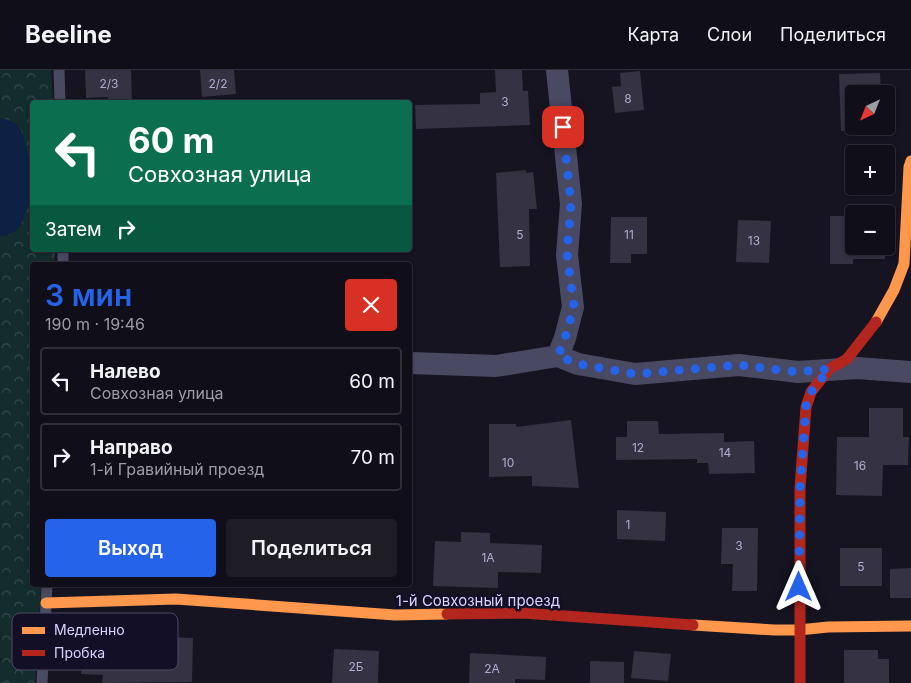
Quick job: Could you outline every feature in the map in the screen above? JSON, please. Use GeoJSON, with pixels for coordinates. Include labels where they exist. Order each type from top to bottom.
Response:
{"type":"FeatureCollection","features":[{"type":"Feature","properties":{"kind":"street"},"geometry":{"type":"LineString","coordinates":[[557,70],[571,204],[567,255],[574,307],[558,356]]}},
{"type":"Feature","properties":{"kind":"street"},"geometry":{"type":"LineString","coordinates":[[800,683],[800,488],[806,406],[811,392],[829,369],[847,359],[875,323],[894,290],[904,264],[909,167],[911,161]]}},
{"type":"Feature","properties":{"kind":"street"},"geometry":{"type":"LineString","coordinates":[[412,363],[496,366],[558,356],[578,364],[635,374],[739,365],[798,372],[856,368],[911,372]]}},
{"type":"Feature","properties":{"kind":"street","name":"1-й Совхозный проезд"},"geometry":{"type":"LineString","coordinates":[[46,604],[176,599],[395,615],[523,613],[774,630],[799,630],[828,626],[911,626]]}},
{"type":"Feature","properties":{"kind":"lane"},"geometry":{"type":"LineString","coordinates":[[59,70],[60,100]]}},
{"type":"Feature","properties":{"kind":"lane"},"geometry":{"type":"LineString","coordinates":[[46,587],[46,613]]}},
{"type":"Feature","properties":{"kind":"lane"},"geometry":{"type":"LineString","coordinates":[[42,683],[43,670]]}},
{"type":"Feature","properties":{"kind":"green space"},"geometry":{"type":"Polygon","coordinates":[[[0,70],[51,70],[53,100],[30,100],[30,252],[55,252],[55,262],[30,262],[30,587],[41,587],[39,613],[12,613],[12,670],[36,670],[35,683],[0,683],[0,70]]]}},
{"type":"Feature","properties":{"kind":"building"},"geometry":{"type":"Polygon","coordinates":[[[85,70],[131,70],[132,100],[108,100],[108,97],[86,98],[85,70]]]}},
{"type":"Feature","properties":{"kind":"building"},"geometry":{"type":"Polygon","coordinates":[[[200,70],[234,70],[236,94],[202,97],[200,70]]]}},
{"type":"Feature","properties":{"kind":"building"},"geometry":{"type":"Polygon","coordinates":[[[495,70],[522,70],[523,91],[528,91],[530,125],[416,129],[415,105],[480,104],[480,93],[496,92],[495,70]]]}},
{"type":"Feature","properties":{"kind":"building"},"geometry":{"type":"Polygon","coordinates":[[[640,71],[644,110],[615,113],[612,87],[621,86],[620,73],[640,71]]]}},
{"type":"Feature","properties":{"kind":"building"},"geometry":{"type":"Polygon","coordinates":[[[880,73],[881,85],[845,85],[845,131],[841,131],[839,74],[880,73]]]}},
{"type":"Feature","properties":{"kind":"building"},"geometry":{"type":"Polygon","coordinates":[[[526,170],[526,173],[533,172],[537,209],[529,209],[530,266],[500,267],[496,173],[526,170]]]}},
{"type":"Feature","properties":{"kind":"building"},"geometry":{"type":"Polygon","coordinates":[[[830,216],[845,216],[845,255],[885,255],[885,259],[853,259],[853,264],[830,264],[830,216]]]}},
{"type":"Feature","properties":{"kind":"building"},"geometry":{"type":"Polygon","coordinates":[[[611,217],[647,217],[647,254],[631,254],[631,263],[610,263],[611,217]]]}},
{"type":"Feature","properties":{"kind":"building"},"geometry":{"type":"Polygon","coordinates":[[[738,220],[771,221],[769,263],[736,262],[738,220]]]}},
{"type":"Feature","properties":{"kind":"building"},"geometry":{"type":"Polygon","coordinates":[[[869,408],[903,408],[903,437],[909,437],[908,465],[883,465],[882,496],[836,495],[837,437],[869,437],[869,408]]]}},
{"type":"Feature","properties":{"kind":"building"},"geometry":{"type":"Polygon","coordinates":[[[571,420],[579,488],[532,486],[532,476],[489,477],[489,424],[516,424],[516,427],[571,420]]]}},
{"type":"Feature","properties":{"kind":"building"},"geometry":{"type":"Polygon","coordinates":[[[627,421],[658,421],[659,434],[724,433],[724,442],[754,441],[755,473],[709,474],[708,463],[697,463],[697,459],[616,460],[616,437],[627,437],[627,421]]]}},
{"type":"Feature","properties":{"kind":"building"},"geometry":{"type":"Polygon","coordinates":[[[617,510],[666,512],[665,541],[617,539],[617,510]]]}},
{"type":"Feature","properties":{"kind":"building"},"geometry":{"type":"Polygon","coordinates":[[[722,528],[758,528],[757,591],[732,591],[733,564],[721,564],[722,528]]]}},
{"type":"Feature","properties":{"kind":"building"},"geometry":{"type":"Polygon","coordinates":[[[461,532],[490,533],[490,543],[542,545],[541,573],[498,572],[498,588],[433,586],[435,541],[461,542],[461,532]]]}},
{"type":"Feature","properties":{"kind":"building"},"geometry":{"type":"Polygon","coordinates":[[[840,548],[882,548],[882,586],[840,586],[840,548]]]}},
{"type":"Feature","properties":{"kind":"building"},"geometry":{"type":"Polygon","coordinates":[[[911,568],[911,598],[890,598],[890,569],[911,568]]]}},
{"type":"Feature","properties":{"kind":"building"},"geometry":{"type":"Polygon","coordinates":[[[178,637],[193,638],[192,682],[102,683],[103,675],[81,674],[81,670],[178,670],[178,637]]]}},
{"type":"Feature","properties":{"kind":"building"},"geometry":{"type":"Polygon","coordinates":[[[334,649],[379,651],[378,683],[332,683],[334,649]]]}},
{"type":"Feature","properties":{"kind":"building"},"geometry":{"type":"Polygon","coordinates":[[[844,650],[878,650],[878,659],[889,659],[889,683],[844,683],[844,650]]]}},
{"type":"Feature","properties":{"kind":"building"},"geometry":{"type":"Polygon","coordinates":[[[634,651],[671,654],[668,681],[631,678],[634,651]]]}},
{"type":"Feature","properties":{"kind":"building"},"geometry":{"type":"Polygon","coordinates":[[[470,653],[546,657],[545,680],[515,679],[515,683],[469,683],[470,653]]]}},
{"type":"Feature","properties":{"kind":"building"},"geometry":{"type":"Polygon","coordinates":[[[590,661],[624,662],[624,683],[590,683],[590,661]]]}},
{"type":"Feature","properties":{"kind":"waterway"},"geometry":{"type":"LineString","coordinates":[[0,143],[9,182],[0,212]]}},
{"type":"Feature","properties":{"kind":"traffic: slow"},"geometry":{"type":"LineString","coordinates":[[876,322],[894,290],[904,264],[909,167],[911,161]]}},
{"type":"Feature","properties":{"kind":"traffic: slow"},"geometry":{"type":"LineString","coordinates":[[46,603],[176,599],[395,615],[447,614]]}},
{"type":"Feature","properties":{"kind":"traffic: slow"},"geometry":{"type":"LineString","coordinates":[[693,625],[774,630],[911,626]]}},
{"type":"Feature","properties":{"kind":"traffic: jam"},"geometry":{"type":"LineString","coordinates":[[800,683],[800,488],[806,407],[811,392],[829,369],[847,359],[876,322]]}},
{"type":"Feature","properties":{"kind":"traffic: jam"},"geometry":{"type":"LineString","coordinates":[[447,614],[523,613],[693,625]]}},
{"type":"Feature","properties":{"kind":"route"},"geometry":{"type":"LineString","coordinates":[[563,127],[571,204],[567,255],[574,307],[558,356],[578,364],[635,374],[739,365],[798,372],[829,369],[811,392],[806,406],[800,488],[799,587]]}}]}
